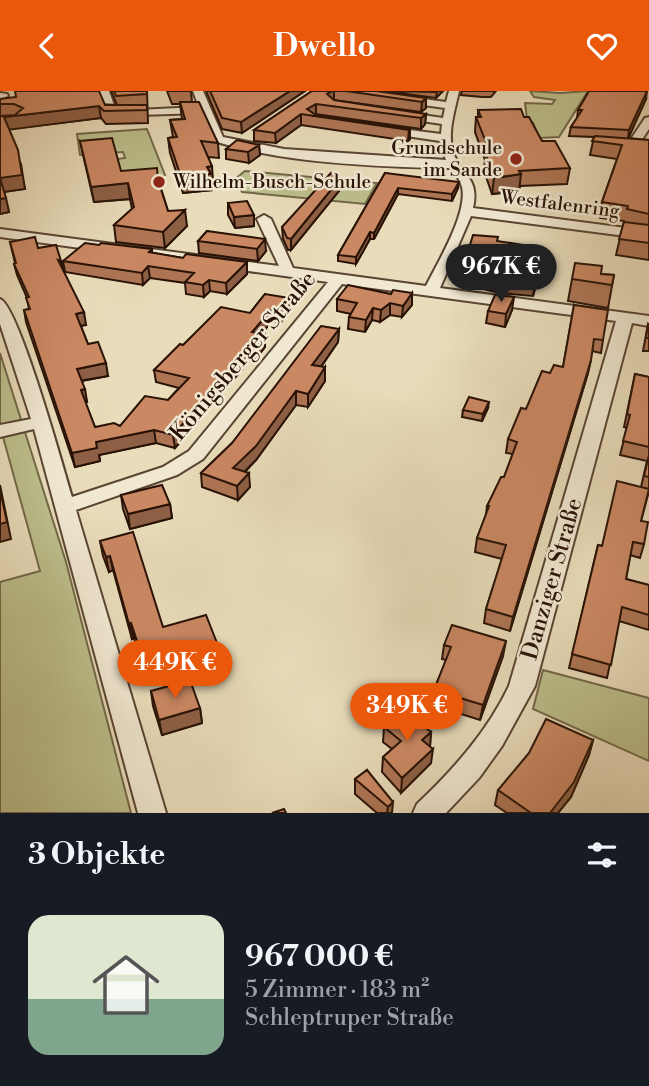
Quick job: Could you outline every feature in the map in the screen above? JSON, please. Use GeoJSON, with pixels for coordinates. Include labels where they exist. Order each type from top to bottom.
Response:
{"type":"FeatureCollection","features":[{"type":"Feature","properties":{"kind":"street"},"geometry":{"type":"LineString","coordinates":[[104,91],[112,114],[205,110]]}},
{"type":"Feature","properties":{"kind":"street"},"geometry":{"type":"LineString","coordinates":[[198,91],[218,139],[235,145],[263,151],[355,159],[454,164]]}},
{"type":"Feature","properties":{"kind":"street"},"geometry":{"type":"LineString","coordinates":[[431,292],[466,211],[470,193],[468,183],[447,150],[451,91]]}},
{"type":"Feature","properties":{"kind":"street"},"geometry":{"type":"LineString","coordinates":[[389,97],[451,106]]}},
{"type":"Feature","properties":{"kind":"street"},"geometry":{"type":"LineString","coordinates":[[386,113],[449,123]]}},
{"type":"Feature","properties":{"kind":"street"},"geometry":{"type":"LineString","coordinates":[[606,146],[633,145],[649,120]]}},
{"type":"Feature","properties":{"kind":"street"},"geometry":{"type":"LineString","coordinates":[[368,127],[446,138]]}},
{"type":"Feature","properties":{"kind":"street"},"geometry":{"type":"LineString","coordinates":[[235,145],[259,132]]}},
{"type":"Feature","properties":{"kind":"street","name":"Westfalenring"},"geometry":{"type":"LineString","coordinates":[[466,211],[649,235]]}},
{"type":"Feature","properties":{"kind":"street"},"geometry":{"type":"LineString","coordinates":[[264,219],[287,267],[284,271]]}},
{"type":"Feature","properties":{"kind":"street"},"geometry":{"type":"LineString","coordinates":[[0,233],[649,321]]}},
{"type":"Feature","properties":{"kind":"street","name":"Königsberger Straße"},"geometry":{"type":"LineString","coordinates":[[66,506],[170,471],[196,455],[338,279]]}},
{"type":"Feature","properties":{"kind":"street"},"geometry":{"type":"LineString","coordinates":[[0,304],[19,352],[41,422],[152,813]]}},
{"type":"Feature","properties":{"kind":"street","name":"Danziger Straße"},"geometry":{"type":"LineString","coordinates":[[427,813],[461,782],[489,747],[510,713],[522,686],[625,318]]}},
{"type":"Feature","properties":{"kind":"street"},"geometry":{"type":"LineString","coordinates":[[0,431],[41,422]]}},
{"type":"Feature","properties":{"kind":"green space"},"geometry":{"type":"Polygon","coordinates":[[[530,91],[588,91],[559,137],[539,138],[533,123],[527,119],[525,103],[552,104],[555,100],[534,97],[530,91]]]}},
{"type":"Feature","properties":{"kind":"green space"},"geometry":{"type":"Polygon","coordinates":[[[147,129],[165,175],[163,176],[120,180],[117,159],[125,158],[123,152],[80,155],[77,134],[147,129]]]}},
{"type":"Feature","properties":{"kind":"green space"},"geometry":{"type":"Polygon","coordinates":[[[245,171],[377,183],[365,204],[242,192],[235,179],[245,171]]]}},
{"type":"Feature","properties":{"kind":"green space"},"geometry":{"type":"Polygon","coordinates":[[[0,353],[66,562],[131,813],[0,813],[0,582],[40,571],[0,426],[0,353]]]}},
{"type":"Feature","properties":{"kind":"green space"},"geometry":{"type":"Polygon","coordinates":[[[543,670],[649,698],[649,761],[533,709],[543,670]]]}},
{"type":"Feature","properties":{"kind":"building"},"geometry":{"type":"Polygon","coordinates":[[[15,91],[99,91],[105,105],[147,105],[147,110],[104,111],[99,106],[4,117],[18,150],[22,175],[0,178],[0,116],[15,115],[23,108],[14,104],[0,104],[0,99],[16,97],[15,91]]]}},
{"type":"Feature","properties":{"kind":"building"},"geometry":{"type":"Polygon","coordinates":[[[114,91],[147,91],[147,94],[116,96],[114,91]]]}},
{"type":"Feature","properties":{"kind":"building"},"geometry":{"type":"Polygon","coordinates":[[[210,91],[290,91],[241,122],[222,118],[210,91]]]}},
{"type":"Feature","properties":{"kind":"building"},"geometry":{"type":"Polygon","coordinates":[[[312,91],[332,91],[327,94],[334,100],[426,114],[421,118],[316,104],[307,109],[316,115],[410,129],[301,114],[275,133],[254,130],[312,91]]]}},
{"type":"Feature","properties":{"kind":"building"},"geometry":{"type":"Polygon","coordinates":[[[346,91],[376,91],[426,98],[422,102],[346,91]]]}},
{"type":"Feature","properties":{"kind":"building"},"geometry":{"type":"Polygon","coordinates":[[[589,91],[647,91],[629,130],[571,127],[582,110],[578,110],[589,91]]]}},
{"type":"Feature","properties":{"kind":"building"},"geometry":{"type":"Polygon","coordinates":[[[180,102],[199,102],[218,143],[201,141],[212,166],[207,167],[211,174],[181,177],[168,138],[177,137],[170,120],[185,119],[180,102]]]}},
{"type":"Feature","properties":{"kind":"building"},"geometry":{"type":"Polygon","coordinates":[[[521,109],[524,117],[529,117],[542,141],[555,141],[570,168],[519,171],[521,174],[494,178],[486,155],[491,155],[476,117],[481,117],[478,110],[521,109]]]}},
{"type":"Feature","properties":{"kind":"building"},"geometry":{"type":"Polygon","coordinates":[[[595,136],[649,140],[649,214],[627,209],[628,206],[602,202],[622,145],[592,141],[595,136]]]}},
{"type":"Feature","properties":{"kind":"building"},"geometry":{"type":"Polygon","coordinates":[[[112,138],[121,171],[157,168],[168,211],[185,210],[163,232],[114,225],[134,207],[128,183],[91,187],[80,141],[112,138]]]}},
{"type":"Feature","properties":{"kind":"building"},"geometry":{"type":"Polygon","coordinates":[[[237,140],[259,145],[248,152],[226,149],[237,140]]]}},
{"type":"Feature","properties":{"kind":"building"},"geometry":{"type":"Polygon","coordinates":[[[331,173],[339,180],[291,239],[287,238],[282,227],[331,173]]]}},
{"type":"Feature","properties":{"kind":"building"},"geometry":{"type":"Polygon","coordinates":[[[385,173],[459,182],[452,194],[398,188],[374,233],[370,232],[356,257],[338,255],[385,173]]]}},
{"type":"Feature","properties":{"kind":"building"},"geometry":{"type":"Polygon","coordinates":[[[0,178],[6,198],[0,199],[0,178]]]}},
{"type":"Feature","properties":{"kind":"building"},"geometry":{"type":"Polygon","coordinates":[[[247,201],[254,215],[234,217],[228,203],[247,201]]]}},
{"type":"Feature","properties":{"kind":"building"},"geometry":{"type":"Polygon","coordinates":[[[624,222],[649,225],[649,243],[619,239],[624,222]]]}},
{"type":"Feature","properties":{"kind":"building"},"geometry":{"type":"Polygon","coordinates":[[[207,231],[265,239],[257,249],[198,241],[207,231]]]}},
{"type":"Feature","properties":{"kind":"building"},"geometry":{"type":"Polygon","coordinates":[[[473,235],[498,237],[497,241],[524,245],[522,252],[542,255],[537,273],[503,270],[465,261],[473,235]]]}},
{"type":"Feature","properties":{"kind":"building"},"geometry":{"type":"Polygon","coordinates":[[[35,237],[38,248],[56,245],[61,261],[58,260],[84,312],[76,314],[88,344],[98,342],[106,363],[77,369],[85,389],[81,390],[95,427],[114,423],[120,426],[145,396],[168,400],[189,378],[154,370],[221,307],[250,313],[265,294],[289,298],[280,310],[272,309],[252,332],[265,335],[253,349],[249,348],[173,435],[154,430],[96,442],[97,448],[72,453],[24,310],[30,309],[26,298],[29,297],[14,264],[16,263],[10,242],[35,237]]]}},
{"type":"Feature","properties":{"kind":"building"},"geometry":{"type":"Polygon","coordinates":[[[85,243],[152,249],[149,252],[183,258],[186,254],[247,262],[226,283],[209,280],[203,285],[185,282],[194,273],[148,266],[142,273],[63,261],[85,243]]]}},
{"type":"Feature","properties":{"kind":"building"},"geometry":{"type":"Polygon","coordinates":[[[575,263],[602,266],[601,274],[614,275],[612,285],[572,279],[575,263]]]}},
{"type":"Feature","properties":{"kind":"building"},"geometry":{"type":"Polygon","coordinates":[[[348,285],[391,294],[393,290],[412,293],[403,306],[390,303],[381,310],[373,308],[366,320],[349,317],[357,303],[337,299],[348,285]]]}},
{"type":"Feature","properties":{"kind":"building"},"geometry":{"type":"Polygon","coordinates":[[[495,295],[514,297],[506,314],[488,311],[495,295]]]}},
{"type":"Feature","properties":{"kind":"building"},"geometry":{"type":"Polygon","coordinates":[[[574,305],[608,310],[603,340],[594,339],[591,360],[513,617],[486,609],[506,545],[477,538],[487,506],[501,477],[504,477],[517,442],[508,439],[521,408],[526,409],[542,371],[550,373],[554,365],[563,367],[574,305]]]}},
{"type":"Feature","properties":{"kind":"building"},"geometry":{"type":"Polygon","coordinates":[[[321,326],[339,329],[312,365],[325,367],[308,394],[296,391],[256,446],[233,468],[249,473],[237,486],[201,473],[232,443],[321,326]]]}},
{"type":"Feature","properties":{"kind":"building"},"geometry":{"type":"Polygon","coordinates":[[[635,374],[649,377],[649,447],[623,441],[630,415],[627,414],[635,374]]]}},
{"type":"Feature","properties":{"kind":"building"},"geometry":{"type":"Polygon","coordinates":[[[469,397],[489,402],[483,414],[463,410],[469,397]]]}},
{"type":"Feature","properties":{"kind":"building"},"geometry":{"type":"Polygon","coordinates":[[[649,455],[649,477],[644,476],[649,455]]]}},
{"type":"Feature","properties":{"kind":"building"},"geometry":{"type":"Polygon","coordinates":[[[617,481],[649,489],[641,521],[648,522],[644,544],[633,542],[626,579],[649,585],[649,615],[622,607],[611,665],[572,654],[598,545],[602,546],[617,481]]]}},
{"type":"Feature","properties":{"kind":"building"},"geometry":{"type":"Polygon","coordinates":[[[162,485],[170,504],[128,514],[121,495],[162,485]]]}},
{"type":"Feature","properties":{"kind":"building"},"geometry":{"type":"Polygon","coordinates":[[[0,490],[7,522],[0,524],[0,490]]]}},
{"type":"Feature","properties":{"kind":"building"},"geometry":{"type":"Polygon","coordinates":[[[133,532],[163,627],[206,615],[217,643],[145,665],[131,623],[129,624],[110,556],[106,557],[100,541],[133,532]]]}},
{"type":"Feature","properties":{"kind":"building"},"geometry":{"type":"Polygon","coordinates":[[[452,625],[506,641],[483,705],[434,690],[451,647],[444,645],[452,625]]]}},
{"type":"Feature","properties":{"kind":"building"},"geometry":{"type":"Polygon","coordinates":[[[190,680],[200,708],[159,720],[151,691],[190,680]]]}},
{"type":"Feature","properties":{"kind":"building"},"geometry":{"type":"Polygon","coordinates":[[[403,710],[431,732],[422,740],[433,749],[402,778],[383,757],[401,741],[384,727],[403,710]]]}},
{"type":"Feature","properties":{"kind":"building"},"geometry":{"type":"Polygon","coordinates":[[[546,719],[593,740],[574,782],[550,813],[531,813],[498,790],[529,753],[546,719]]]}},
{"type":"Feature","properties":{"kind":"building"},"geometry":{"type":"Polygon","coordinates":[[[367,770],[393,802],[388,807],[355,779],[367,770]]]}},
{"type":"Feature","properties":{"kind":"place","name":"Grundschule im Sande"},"geometry":{"type":"Point","coordinates":[516,159]}},
{"type":"Feature","properties":{"kind":"place","name":"Wilhelm-Busch-Schule"},"geometry":{"type":"Point","coordinates":[159,182]}}]}
